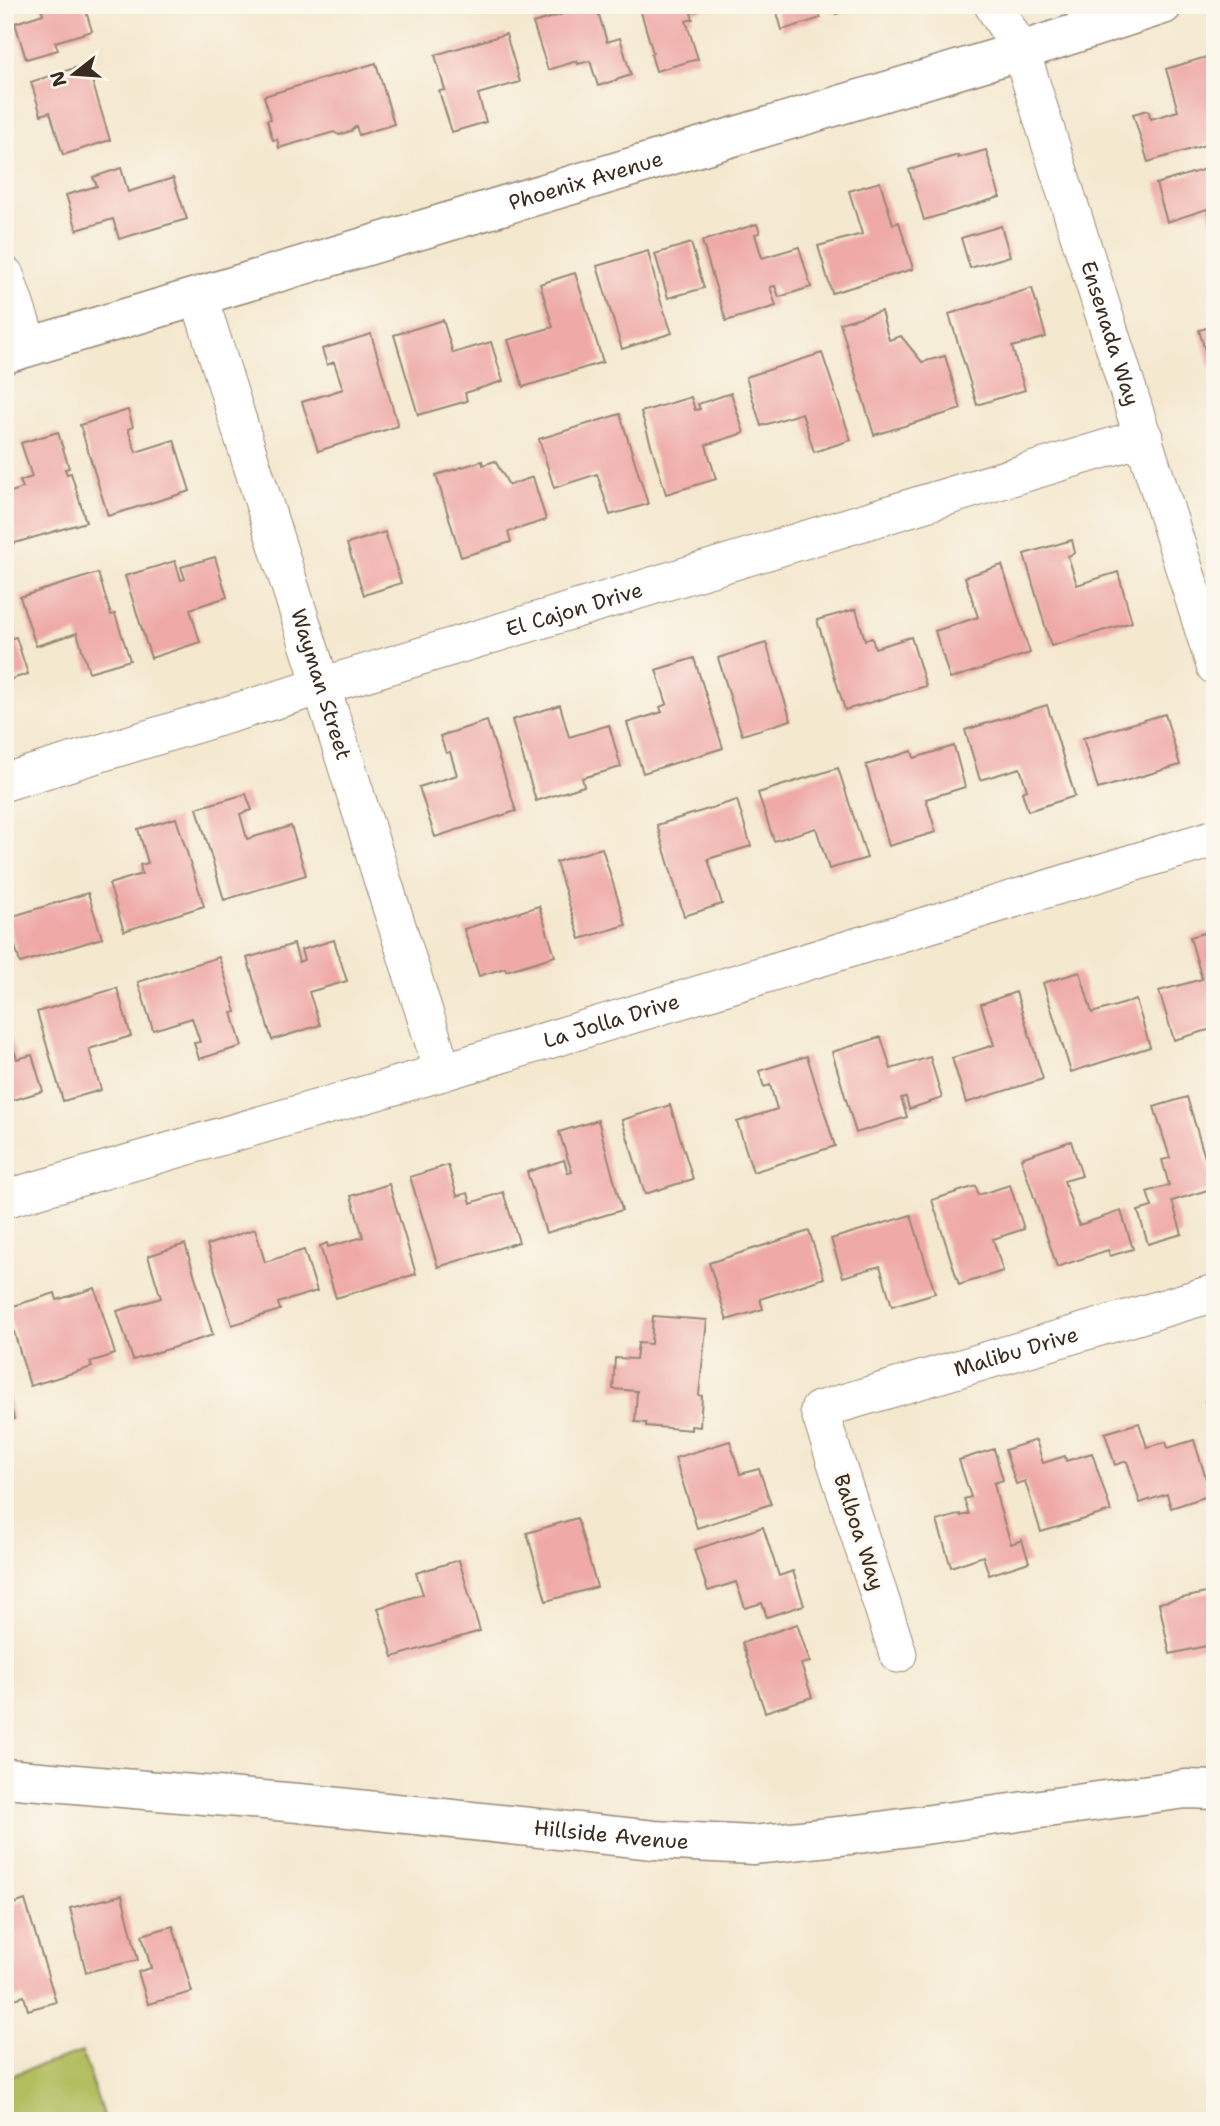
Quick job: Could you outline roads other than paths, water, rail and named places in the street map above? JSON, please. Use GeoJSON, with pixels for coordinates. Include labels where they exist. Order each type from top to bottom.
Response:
{"type":"FeatureCollection","features":[{"type":"Feature","properties":{"kind":"street","name":"Ensenada Way"},"geometry":{"type":"LineString","coordinates":[[993,5],[1021,51],[1215,666]]}},
{"type":"Feature","properties":{"kind":"street","name":"Phoenix Avenue"},"geometry":{"type":"LineString","coordinates":[[17,350],[1021,51],[1163,5]]}},
{"type":"Feature","properties":{"kind":"street"},"geometry":{"type":"LineString","coordinates":[[5,275],[17,350]]}},
{"type":"Feature","properties":{"kind":"street","name":"Wayman Street"},"geometry":{"type":"LineString","coordinates":[[199,297],[443,1072]]}},
{"type":"Feature","properties":{"kind":"street","name":"El Cajon Drive"},"geometry":{"type":"LineString","coordinates":[[5,782],[1144,437]]}},
{"type":"Feature","properties":{"kind":"street","name":"La Jolla Drive"},"geometry":{"type":"LineString","coordinates":[[5,1199],[443,1072],[1215,838]]}},
{"type":"Feature","properties":{"kind":"street","name":"Malibu Drive"},"geometry":{"type":"LineString","coordinates":[[819,1410],[1215,1293]]}},
{"type":"Feature","properties":{"kind":"street","name":"Balboa Way"},"geometry":{"type":"LineString","coordinates":[[819,1410],[898,1654]]}},
{"type":"Feature","properties":{"kind":"street","name":"Hillside Avenue"},"geometry":{"type":"LineString","coordinates":[[5,1778],[310,1804],[654,1840],[752,1845],[858,1834],[1176,1790],[1215,1790]]}}]}
